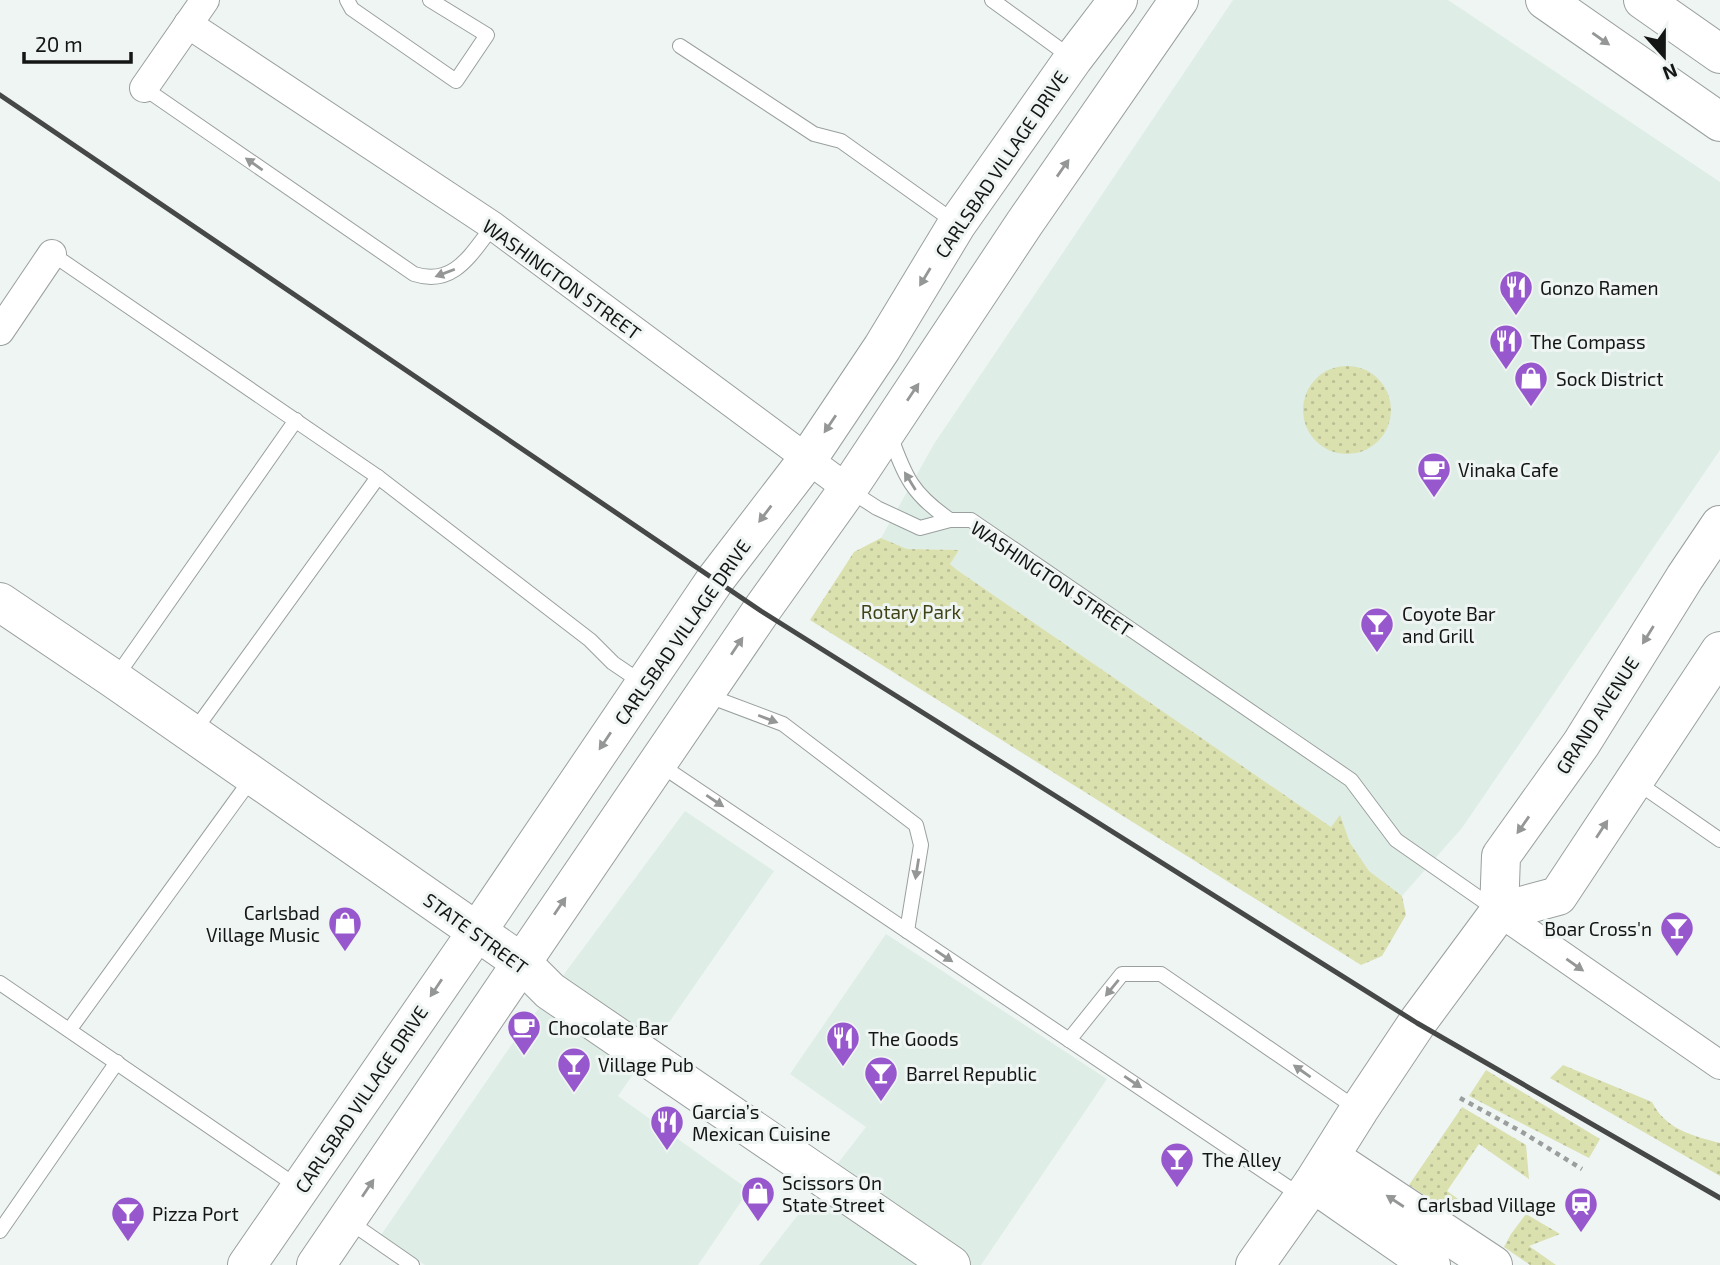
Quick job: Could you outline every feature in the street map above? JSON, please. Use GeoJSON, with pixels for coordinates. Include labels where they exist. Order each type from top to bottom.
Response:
{"type":"FeatureCollection","features":[{"type":"Feature","properties":{"kind":"main road","name":"CARLSBAD VILLAGE DRIVE"},"geometry":{"type":"LineString","coordinates":[[247,1265],[715,580],[807,460],[882,348],[957,224],[1073,59],[1118,0]]}},
{"type":"Feature","properties":{"kind":"main road"},"geometry":{"type":"LineString","coordinates":[[316,1265],[848,489],[1024,224],[1179,0]]}},
{"type":"Feature","properties":{"kind":"main road"},"geometry":{"type":"LineString","coordinates":[[1545,0],[1720,122]]}},
{"type":"Feature","properties":{"kind":"main road"},"geometry":{"type":"LineString","coordinates":[[1643,0],[1720,54]]}},
{"type":"Feature","properties":{"kind":"main road","name":"GRAND AVENUE"},"geometry":{"type":"LineString","coordinates":[[1499,912],[1501,856],[1581,744],[1720,525]]}},
{"type":"Feature","properties":{"kind":"main road","name":"STATE STREET"},"geometry":{"type":"LineString","coordinates":[[0,602],[522,963],[550,991],[951,1265]]}},
{"type":"Feature","properties":{"kind":"main road"},"geometry":{"type":"LineString","coordinates":[[1255,1265],[1417,1023],[1499,912],[1558,896],[1720,650]]}},
{"type":"Feature","properties":{"kind":"main road"},"geometry":{"type":"LineString","coordinates":[[1315,1179],[1431,1265]]}},
{"type":"Feature","properties":{"kind":"main road"},"geometry":{"type":"LineString","coordinates":[[1315,1179],[1493,1265]]}},
{"type":"Feature","properties":{"kind":"street"},"geometry":{"type":"LineString","coordinates":[[144,88],[186,12],[205,0]]}},
{"type":"Feature","properties":{"kind":"street","name":"WASHINGTON STREET"},"geometry":{"type":"LineString","coordinates":[[186,12],[493,226],[848,489]]}},
{"type":"Feature","properties":{"kind":"street"},"geometry":{"type":"LineString","coordinates":[[0,331],[52,254]]}},
{"type":"Feature","properties":{"kind":"street","name":"WASHINGTON STREET"},"geometry":{"type":"LineString","coordinates":[[1499,912],[1720,1065]]}},
{"type":"Feature","properties":{"kind":"lane"},"geometry":{"type":"LineString","coordinates":[[347,0],[352,9],[456,81],[487,35],[430,0]]}},
{"type":"Feature","properties":{"kind":"lane"},"geometry":{"type":"LineString","coordinates":[[992,0],[1073,59]]}},
{"type":"Feature","properties":{"kind":"lane"},"geometry":{"type":"LineString","coordinates":[[680,46],[814,135],[841,141],[957,224]]}},
{"type":"Feature","properties":{"kind":"lane"},"geometry":{"type":"LineString","coordinates":[[144,88],[414,274],[427,278],[443,276],[453,271],[464,264],[493,226]]}},
{"type":"Feature","properties":{"kind":"lane"},"geometry":{"type":"LineString","coordinates":[[52,254],[378,477],[590,640],[613,663],[645,685]]}},
{"type":"Feature","properties":{"kind":"lane"},"geometry":{"type":"LineString","coordinates":[[114,679],[296,420]]}},
{"type":"Feature","properties":{"kind":"lane"},"geometry":{"type":"LineString","coordinates":[[888,429],[902,469],[915,491],[926,504],[950,520]]}},
{"type":"Feature","properties":{"kind":"lane"},"geometry":{"type":"LineString","coordinates":[[192,734],[378,477]]}},
{"type":"Feature","properties":{"kind":"lane","name":"WASHINGTON STREET"},"geometry":{"type":"LineString","coordinates":[[848,489],[877,508],[920,528],[950,520],[971,520],[1351,780],[1396,839],[1499,912]]}},
{"type":"Feature","properties":{"kind":"lane"},"geometry":{"type":"LineString","coordinates":[[705,694],[783,724],[916,825],[921,845],[907,931]]}},
{"type":"Feature","properties":{"kind":"lane"},"geometry":{"type":"LineString","coordinates":[[658,763],[1069,1040],[1315,1179]]}},
{"type":"Feature","properties":{"kind":"lane"},"geometry":{"type":"LineString","coordinates":[[70,1029],[253,777]]}},
{"type":"Feature","properties":{"kind":"lane"},"geometry":{"type":"LineString","coordinates":[[1634,781],[1720,840]]}},
{"type":"Feature","properties":{"kind":"lane"},"geometry":{"type":"LineString","coordinates":[[1069,1040],[1122,974],[1161,974],[1359,1110]]}},
{"type":"Feature","properties":{"kind":"lane"},"geometry":{"type":"LineString","coordinates":[[0,983],[300,1188]]}},
{"type":"Feature","properties":{"kind":"lane"},"geometry":{"type":"LineString","coordinates":[[0,1231],[117,1062]]}},
{"type":"Feature","properties":{"kind":"lane"},"geometry":{"type":"LineString","coordinates":[[346,1220],[412,1265]]}},
{"type":"Feature","properties":{"kind":"path"},"geometry":{"type":"LineString","coordinates":[[1460,1098],[1582,1169]]}},
{"type":"Feature","properties":{"kind":"shaded area"},"geometry":{"type":"Polygon","coordinates":[[[1233,0],[1448,0],[1720,182],[1720,450],[1462,828],[1402,896],[1369,871],[1350,843],[1340,816],[1331,827],[957,570],[950,564],[959,550],[907,549],[881,538],[934,444],[1233,0]]]}},
{"type":"Feature","properties":{"kind":"shaded area"},"geometry":{"type":"Polygon","coordinates":[[[685,811],[774,871],[618,1096],[749,1190],[698,1265],[425,1265],[381,1235],[510,1047],[685,811]]]}},
{"type":"Feature","properties":{"kind":"shaded area"},"geometry":{"type":"Polygon","coordinates":[[[886,934],[1107,1079],[981,1265],[759,1265],[866,1127],[790,1074],[886,934]]]}},
{"type":"Feature","properties":{"kind":"green space"},"geometry":{"type":"Polygon","coordinates":[[[1338,366],[1356,366],[1372,373],[1384,385],[1391,401],[1391,419],[1384,435],[1372,447],[1356,454],[1338,454],[1322,447],[1310,435],[1303,419],[1303,401],[1310,385],[1322,373],[1338,366]]]}},
{"type":"Feature","properties":{"kind":"green space","name":"Rotary Park"},"geometry":{"type":"Polygon","coordinates":[[[881,538],[907,549],[959,550],[950,564],[957,570],[1331,827],[1340,815],[1350,843],[1369,871],[1402,896],[1406,915],[1382,956],[1361,965],[810,620],[854,552],[881,538]]]}},
{"type":"Feature","properties":{"kind":"green space"},"geometry":{"type":"Polygon","coordinates":[[[1563,1065],[1652,1102],[1672,1125],[1690,1134],[1720,1143],[1720,1176],[1550,1078],[1563,1065]]]}},
{"type":"Feature","properties":{"kind":"green space"},"geometry":{"type":"Polygon","coordinates":[[[1486,1070],[1600,1139],[1589,1158],[1469,1096],[1486,1070]]]}},
{"type":"Feature","properties":{"kind":"green space"},"geometry":{"type":"Polygon","coordinates":[[[1462,1107],[1526,1145],[1529,1179],[1479,1144],[1447,1191],[1461,1201],[1455,1210],[1447,1210],[1409,1185],[1462,1107]]]}},
{"type":"Feature","properties":{"kind":"green space"},"geometry":{"type":"Polygon","coordinates":[[[1526,1214],[1560,1234],[1529,1246],[1556,1265],[1530,1265],[1504,1247],[1526,1214]]]}},
{"type":"Feature","properties":{"kind":"railway"},"geometry":{"type":"LineString","coordinates":[[0,95],[761,611],[1417,1023],[1720,1198]]}},
{"type":"Feature","properties":{"kind":"place","name":"Gonzo Ramen"},"geometry":{"type":"Point","coordinates":[1516,317]}},
{"type":"Feature","properties":{"kind":"place","name":"The Compass"},"geometry":{"type":"Point","coordinates":[1506,371]}},
{"type":"Feature","properties":{"kind":"place","name":"Sock District"},"geometry":{"type":"Point","coordinates":[1531,408]}},
{"type":"Feature","properties":{"kind":"place","name":"Vinaka Cafe"},"geometry":{"type":"Point","coordinates":[1434,499]}},
{"type":"Feature","properties":{"kind":"place","name":"Coyote Bar and Grill"},"geometry":{"type":"Point","coordinates":[1377,654]}},
{"type":"Feature","properties":{"kind":"place","name":"Carlsbad Village Music"},"geometry":{"type":"Point","coordinates":[345,953]}},
{"type":"Feature","properties":{"kind":"place","name":"Boar Cross'n"},"geometry":{"type":"Point","coordinates":[1677,958]}},
{"type":"Feature","properties":{"kind":"place","name":"Chocolate Bar"},"geometry":{"type":"Point","coordinates":[524,1057]}},
{"type":"Feature","properties":{"kind":"place","name":"The Goods"},"geometry":{"type":"Point","coordinates":[843,1068]}},
{"type":"Feature","properties":{"kind":"place","name":"Village Pub"},"geometry":{"type":"Point","coordinates":[574,1094]}},
{"type":"Feature","properties":{"kind":"place","name":"Barrel Republic"},"geometry":{"type":"Point","coordinates":[881,1103]}},
{"type":"Feature","properties":{"kind":"place","name":"Garcia’s Mexican Cuisine"},"geometry":{"type":"Point","coordinates":[667,1152]}},
{"type":"Feature","properties":{"kind":"place","name":"The Alley"},"geometry":{"type":"Point","coordinates":[1177,1189]}},
{"type":"Feature","properties":{"kind":"place","name":"Scissors On State Street"},"geometry":{"type":"Point","coordinates":[758,1223]}},
{"type":"Feature","properties":{"kind":"place","name":"Carlsbad Village"},"geometry":{"type":"Point","coordinates":[1581,1234]}},
{"type":"Feature","properties":{"kind":"place","name":"Pizza Port"},"geometry":{"type":"Point","coordinates":[128,1243]}}]}
